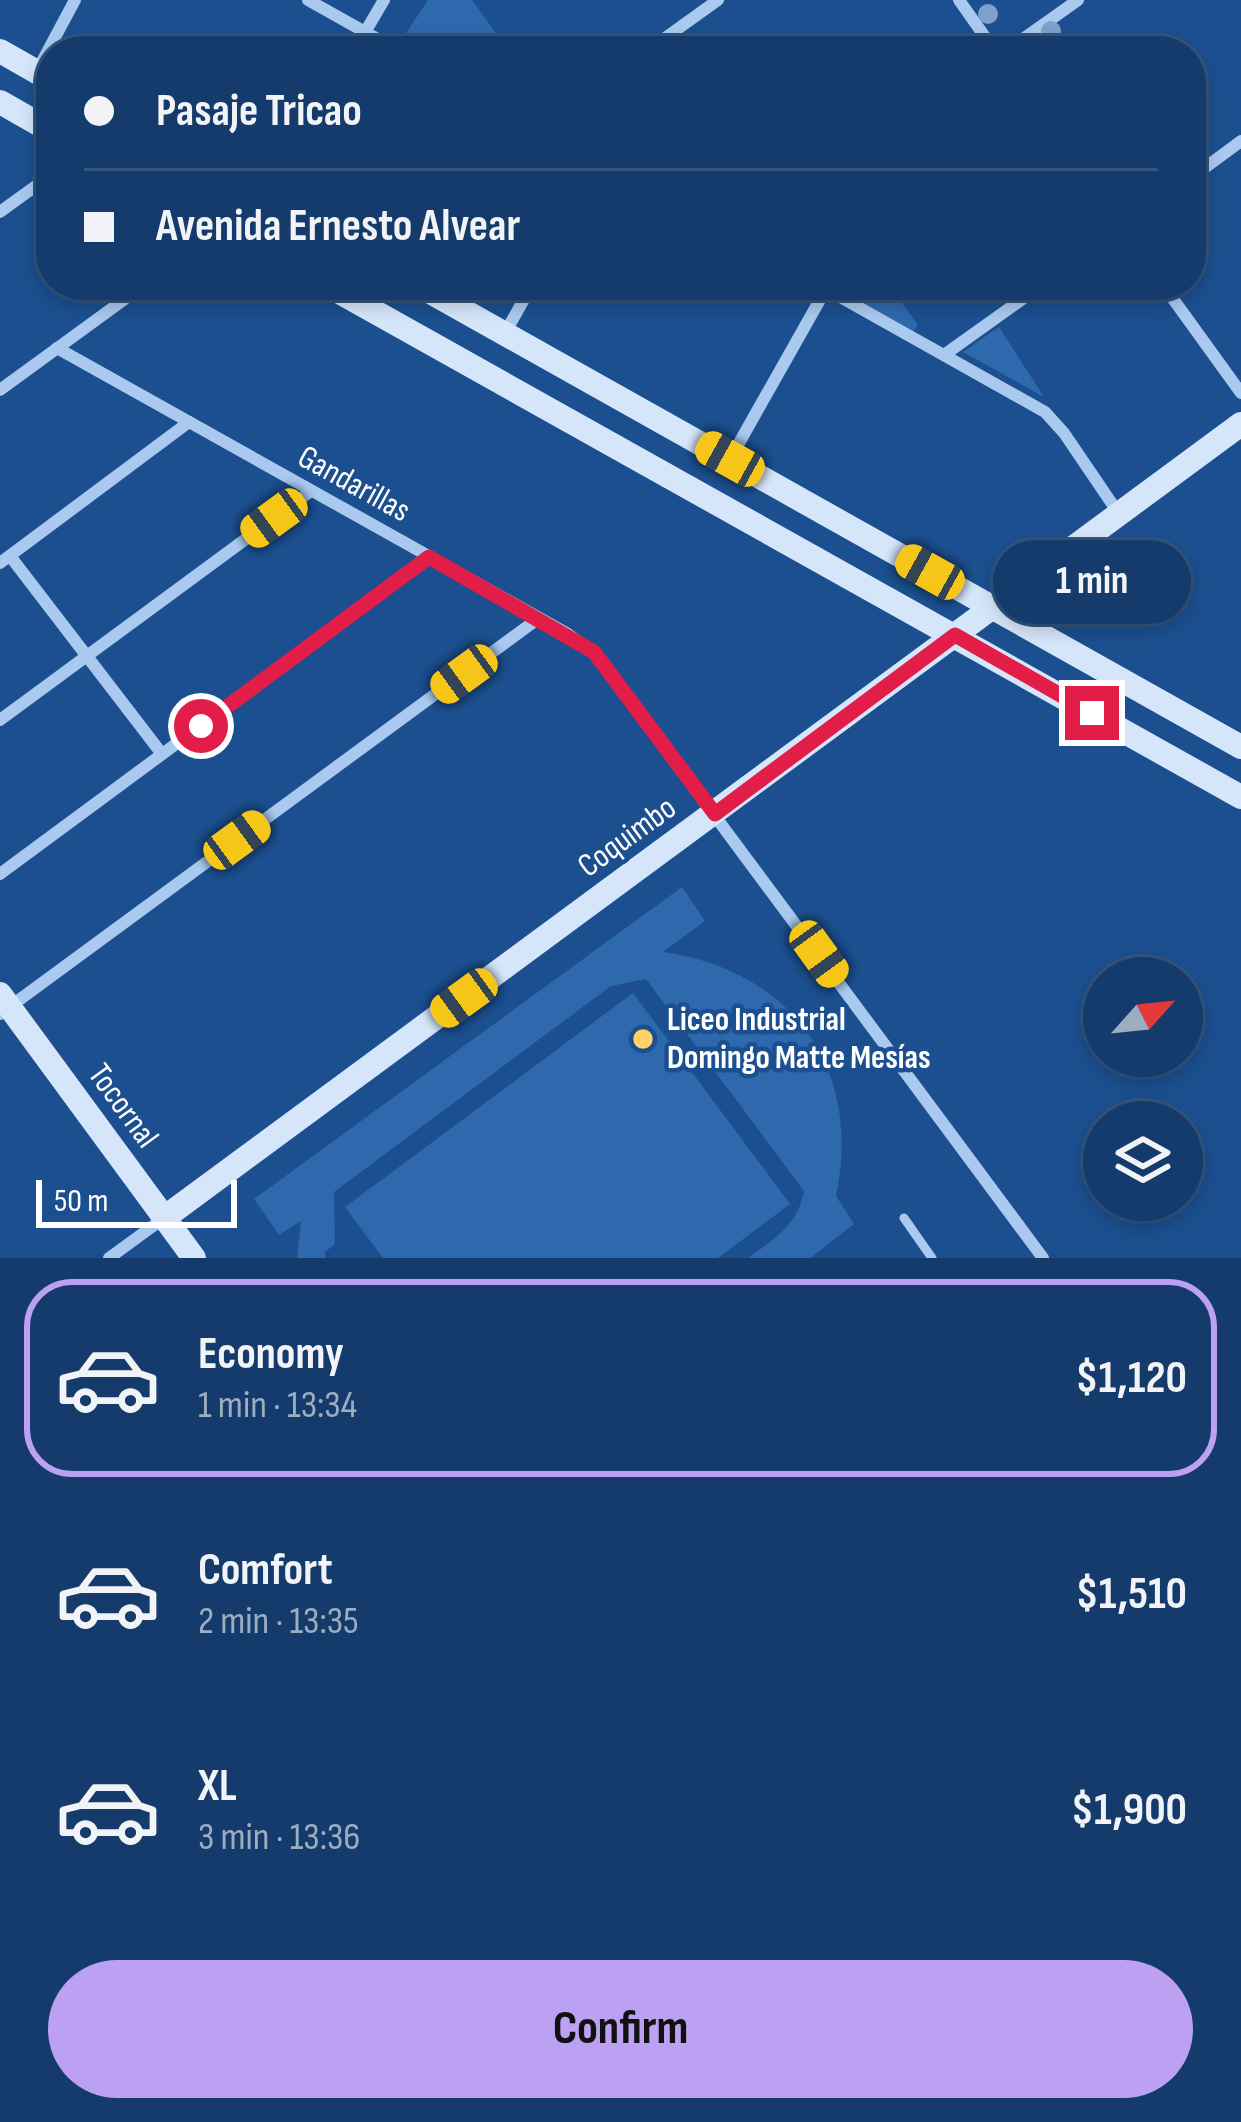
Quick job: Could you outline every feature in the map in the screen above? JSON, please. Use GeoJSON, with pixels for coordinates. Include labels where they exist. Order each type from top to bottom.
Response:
{"type":"FeatureCollection","features":[{"type":"Feature","properties":{"kind":"main road"},"geometry":{"type":"LineString","coordinates":[[0,51],[36,71]]}},
{"type":"Feature","properties":{"kind":"main road"},"geometry":{"type":"LineString","coordinates":[[0,102],[36,122]]}},
{"type":"Feature","properties":{"kind":"main road"},"geometry":{"type":"LineString","coordinates":[[355,300],[1241,797]]}},
{"type":"Feature","properties":{"kind":"main road"},"geometry":{"type":"LineString","coordinates":[[445,300],[1241,747]]}},
{"type":"Feature","properties":{"kind":"main road","name":"Coquimbo"},"geometry":{"type":"LineString","coordinates":[[164,1217],[1241,424]]}},
{"type":"Feature","properties":{"kind":"main road","name":"Tocornal"},"geometry":{"type":"LineString","coordinates":[[3,1005],[194,1258]]}},
{"type":"Feature","properties":{"kind":"street"},"geometry":{"type":"LineString","coordinates":[[60,36],[75,0]]}},
{"type":"Feature","properties":{"kind":"street"},"geometry":{"type":"LineString","coordinates":[[308,0],[372,36]]}},
{"type":"Feature","properties":{"kind":"street"},"geometry":{"type":"LineString","coordinates":[[363,36],[384,0]]}},
{"type":"Feature","properties":{"kind":"street"},"geometry":{"type":"LineString","coordinates":[[668,36],[718,0]]}},
{"type":"Feature","properties":{"kind":"street"},"geometry":{"type":"LineString","coordinates":[[959,0],[984,36]]}},
{"type":"Feature","properties":{"kind":"street"},"geometry":{"type":"LineString","coordinates":[[1027,36],[1078,0]]}},
{"type":"Feature","properties":{"kind":"street"},"geometry":{"type":"LineString","coordinates":[[1206,167],[1241,142]]}},
{"type":"Feature","properties":{"kind":"street"},"geometry":{"type":"LineString","coordinates":[[0,212],[36,186]]}},
{"type":"Feature","properties":{"kind":"street"},"geometry":{"type":"LineString","coordinates":[[0,390],[123,300]]}},
{"type":"Feature","properties":{"kind":"street"},"geometry":{"type":"LineString","coordinates":[[505,333],[524,300]]}},
{"type":"Feature","properties":{"kind":"street"},"geometry":{"type":"LineString","coordinates":[[730,459],[816,300]]}},
{"type":"Feature","properties":{"kind":"street"},"geometry":{"type":"LineString","coordinates":[[846,300],[1045,412],[1119,514]]}},
{"type":"Feature","properties":{"kind":"street"},"geometry":{"type":"LineString","coordinates":[[944,355],[1021,300]]}},
{"type":"Feature","properties":{"kind":"street"},"geometry":{"type":"LineString","coordinates":[[1174,300],[1241,393]]}},
{"type":"Feature","properties":{"kind":"street","name":"Gandarillas"},"geometry":{"type":"LineString","coordinates":[[57,348],[539,618],[581,643],[606,665],[1040,1254]]}},
{"type":"Feature","properties":{"kind":"street"},"geometry":{"type":"LineString","coordinates":[[163,754],[5,559],[189,422]]}},
{"type":"Feature","properties":{"kind":"street"},"geometry":{"type":"LineString","coordinates":[[0,720],[311,490]]}},
{"type":"Feature","properties":{"kind":"street"},"geometry":{"type":"LineString","coordinates":[[0,874],[429,557]]}},
{"type":"Feature","properties":{"kind":"street"},"geometry":{"type":"LineString","coordinates":[[3,1005],[539,618]]}},
{"type":"Feature","properties":{"kind":"street","name":"Coquimbo"},"geometry":{"type":"LineString","coordinates":[[109,1258],[164,1217]]}},
{"type":"Feature","properties":{"kind":"lane"},"geometry":{"type":"LineString","coordinates":[[904,1218],[932,1258]]}},
{"type":"Feature","properties":{"kind":"lane"},"geometry":{"type":"LineString","coordinates":[[1023,1258],[1040,1254]]}},
{"type":"Feature","properties":{"kind":"shaded area"},"geometry":{"type":"Polygon","coordinates":[[[428,0],[472,0],[498,36],[412,36],[406,33],[428,0]]]}},
{"type":"Feature","properties":{"kind":"shaded area"},"geometry":{"type":"Polygon","coordinates":[[[857,300],[900,300],[918,325],[914,331],[857,300]]]}},
{"type":"Feature","properties":{"kind":"shaded area"},"geometry":{"type":"Polygon","coordinates":[[[999,327],[1044,397],[963,352],[999,327]]]}},
{"type":"Feature","properties":{"kind":"shaded area"},"geometry":{"type":"Polygon","coordinates":[[[682,887],[705,921],[663,952],[708,962],[748,980],[781,1003],[808,1033],[827,1067],[838,1106],[842,1150],[836,1196],[854,1224],[810,1258],[748,1258],[790,1222],[804,1191],[646,979],[611,986],[334,1192],[335,1244],[325,1258],[297,1258],[301,1221],[279,1235],[254,1199],[682,887]]]}},
{"type":"Feature","properties":{"kind":"shaded area"},"geometry":{"type":"Polygon","coordinates":[[[633,993],[790,1204],[718,1258],[383,1258],[345,1207],[633,993]]]}},
{"type":"Feature","properties":{"kind":"place","name":"Liceo Industrial Domingo Matte Mesías"},"geometry":{"type":"Point","coordinates":[643,1039]}},
{"type":"Feature","properties":{"kind":"route"},"geometry":{"type":"LineString","coordinates":[[201,726],[429,557],[594,652],[715,814],[955,635],[1092,713]]}}]}
